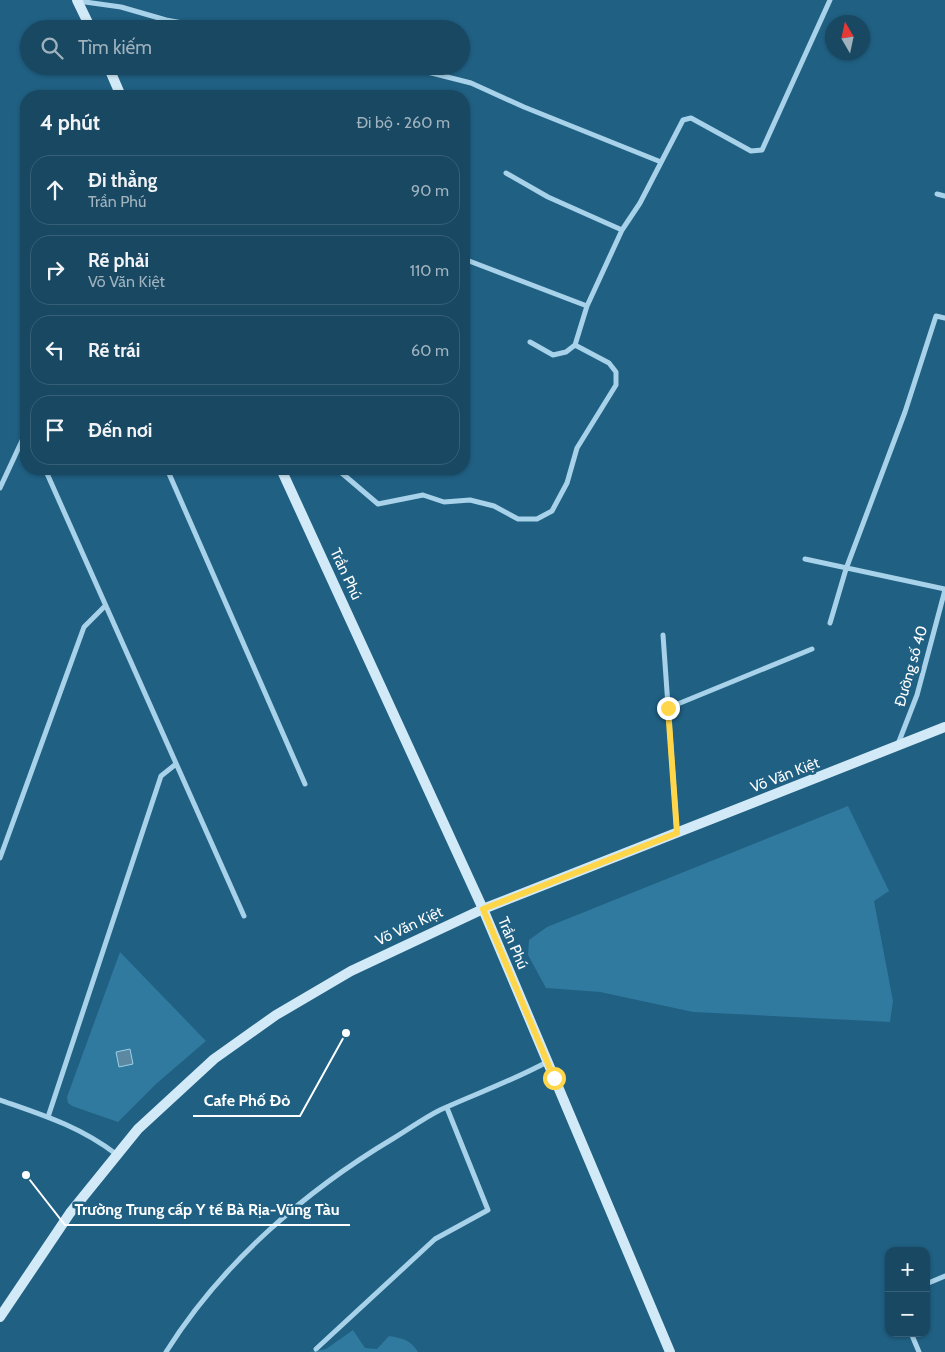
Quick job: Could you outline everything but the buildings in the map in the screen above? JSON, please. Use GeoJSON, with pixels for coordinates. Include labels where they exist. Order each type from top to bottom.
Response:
{"type":"FeatureCollection","features":[{"type":"Feature","properties":{"kind":"street"},"geometry":{"type":"LineString","coordinates":[[530,342],[552,355],[566,352],[575,344],[587,306],[622,230],[640,203],[683,120],[691,118],[751,151],[762,150],[830,0]]}},
{"type":"Feature","properties":{"kind":"street"},"geometry":{"type":"LineString","coordinates":[[78,1],[88,20]]}},
{"type":"Feature","properties":{"kind":"street"},"geometry":{"type":"LineString","coordinates":[[78,1],[121,7],[166,20]]}},
{"type":"Feature","properties":{"kind":"street"},"geometry":{"type":"LineString","coordinates":[[112,75],[118,90]]}},
{"type":"Feature","properties":{"kind":"street"},"geometry":{"type":"LineString","coordinates":[[439,75],[471,83],[661,162]]}},
{"type":"Feature","properties":{"kind":"street"},"geometry":{"type":"LineString","coordinates":[[506,173],[548,197],[622,230]]}},
{"type":"Feature","properties":{"kind":"street"},"geometry":{"type":"LineString","coordinates":[[937,194],[945,196]]}},
{"type":"Feature","properties":{"kind":"street"},"geometry":{"type":"LineString","coordinates":[[470,261],[587,306]]}},
{"type":"Feature","properties":{"kind":"street"},"geometry":{"type":"LineString","coordinates":[[830,623],[846,569],[905,412],[936,316],[945,318]]}},
{"type":"Feature","properties":{"kind":"street"},"geometry":{"type":"LineString","coordinates":[[345,475],[378,504],[423,495],[444,502],[470,500],[494,506],[518,519],[538,519],[552,511],[566,483],[577,448],[616,386],[616,372],[609,363],[575,344]]}},
{"type":"Feature","properties":{"kind":"street"},"geometry":{"type":"LineString","coordinates":[[0,488],[20,445]]}},
{"type":"Feature","properties":{"kind":"street"},"geometry":{"type":"LineString","coordinates":[[48,475],[244,916]]}},
{"type":"Feature","properties":{"kind":"street"},"geometry":{"type":"LineString","coordinates":[[170,475],[305,784]]}},
{"type":"Feature","properties":{"kind":"street","name":"Trần Phú"},"geometry":{"type":"LineString","coordinates":[[284,475],[483,909],[670,1352]]}},
{"type":"Feature","properties":{"kind":"street"},"geometry":{"type":"LineString","coordinates":[[805,559],[945,590]]}},
{"type":"Feature","properties":{"kind":"street","name":"Đường số 40"},"geometry":{"type":"LineString","coordinates":[[897,746],[917,695],[945,590]]}},
{"type":"Feature","properties":{"kind":"street"},"geometry":{"type":"LineString","coordinates":[[0,858],[84,627],[105,606]]}},
{"type":"Feature","properties":{"kind":"street"},"geometry":{"type":"LineString","coordinates":[[663,635],[677,833]]}},
{"type":"Feature","properties":{"kind":"street"},"geometry":{"type":"LineString","coordinates":[[668,708],[812,650]]}},
{"type":"Feature","properties":{"kind":"street","name":"Võ Văn Kiệt"},"geometry":{"type":"LineString","coordinates":[[0,1317],[70,1213],[138,1128],[214,1060],[276,1015],[351,970],[483,909],[945,727]]}},
{"type":"Feature","properties":{"kind":"street"},"geometry":{"type":"LineString","coordinates":[[48,1117],[161,776],[176,764]]}},
{"type":"Feature","properties":{"kind":"street"},"geometry":{"type":"LineString","coordinates":[[166,1352],[209,1294],[258,1240],[295,1207],[350,1164],[447,1108],[521,1076],[547,1062]]}},
{"type":"Feature","properties":{"kind":"street"},"geometry":{"type":"LineString","coordinates":[[0,1100],[48,1117],[92,1136],[116,1154]]}},
{"type":"Feature","properties":{"kind":"street"},"geometry":{"type":"LineString","coordinates":[[316,1349],[435,1239],[488,1210],[447,1108]]}},
{"type":"Feature","properties":{"kind":"street"},"geometry":{"type":"LineString","coordinates":[[930,1282],[945,1276]]}},
{"type":"Feature","properties":{"kind":"street"},"geometry":{"type":"LineString","coordinates":[[913,1337],[919,1352]]}},
{"type":"Feature","properties":{"kind":"shaded area"},"geometry":{"type":"Polygon","coordinates":[[[848,806],[889,891],[874,901],[893,1001],[890,1022],[693,1012],[600,992],[546,988],[528,955],[529,940],[547,927],[848,806]]]}},
{"type":"Feature","properties":{"kind":"shaded area"},"geometry":{"type":"Polygon","coordinates":[[[120,952],[206,1041],[156,1084],[118,1122],[72,1106],[68,1103],[67,1097],[120,952]]]}},
{"type":"Feature","properties":{"kind":"shaded area"},"geometry":{"type":"Polygon","coordinates":[[[130,1049],[133,1064],[119,1067],[116,1052],[130,1049]]]}},
{"type":"Feature","properties":{"kind":"shaded area"},"geometry":{"type":"Polygon","coordinates":[[[353,1330],[365,1348],[377,1349],[389,1336],[406,1340],[418,1352],[309,1352],[326,1349],[353,1330]]]}},
{"type":"Feature","properties":{"kind":"place","name":"Cafe Phố Đỏ"},"geometry":{"type":"Point","coordinates":[346,1033]}},
{"type":"Feature","properties":{"kind":"place","name":"Trường Trung cấp Y tế Bà Rịa-Vũng Tàu"},"geometry":{"type":"Point","coordinates":[26,1175]}},
{"type":"Feature","properties":{"kind":"route"},"geometry":{"type":"LineString","coordinates":[[554,1078],[483,909],[677,833],[668,708]]}}]}
